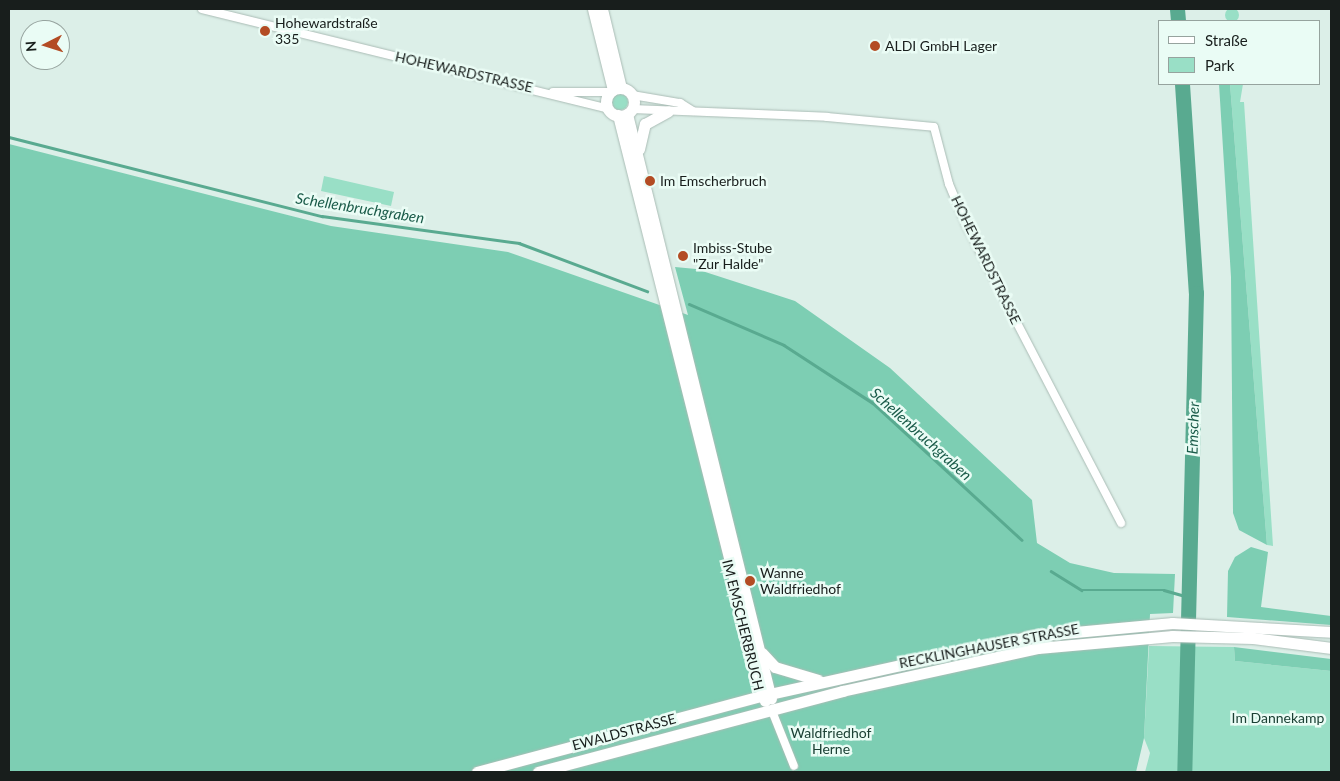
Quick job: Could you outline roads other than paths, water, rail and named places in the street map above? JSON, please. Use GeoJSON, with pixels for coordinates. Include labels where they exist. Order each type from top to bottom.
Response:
{"type":"FeatureCollection","features":[{"type":"Feature","properties":{"kind":"main road","name":"IM EMSCHERBRUCH"},"geometry":{"type":"LineString","coordinates":[[593,9],[621,112],[765,695],[772,711]]}},
{"type":"Feature","properties":{"kind":"main road","name":"IM EMSCHERBRUCH"},"geometry":{"type":"LineString","coordinates":[[602,9],[615,90]]}},
{"type":"Feature","properties":{"kind":"main road"},"geometry":{"type":"LineString","coordinates":[[615,90],[632,95]]}},
{"type":"Feature","properties":{"kind":"main road","name":"IM EMSCHERBRUCH"},"geometry":{"type":"LineString","coordinates":[[621,112],[632,95]]}},
{"type":"Feature","properties":{"kind":"main road"},"geometry":{"type":"LineString","coordinates":[[638,160],[645,124],[668,111]]}},
{"type":"Feature","properties":{"kind":"main road","name":"IM EMSCHERBRUCH"},"geometry":{"type":"LineString","coordinates":[[621,112],[638,160],[760,652],[765,695]]}},
{"type":"Feature","properties":{"kind":"main road","name":"RECKLINGHAUSER STRASSE"},"geometry":{"type":"LineString","coordinates":[[765,695],[1032,636],[1172,623],[1206,623],[1331,632]]}},
{"type":"Feature","properties":{"kind":"main road","name":"RECKLINGHAUSER STRASSE"},"geometry":{"type":"LineString","coordinates":[[772,711],[1038,648],[1172,636],[1206,636],[1331,648]]}},
{"type":"Feature","properties":{"kind":"main road"},"geometry":{"type":"LineString","coordinates":[[760,652],[788,673],[823,681]]}},
{"type":"Feature","properties":{"kind":"main road","name":"EWALDSTRASSE"},"geometry":{"type":"LineString","coordinates":[[477,772],[765,695]]}},
{"type":"Feature","properties":{"kind":"main road","name":"EWALDSTRASSE"},"geometry":{"type":"LineString","coordinates":[[538,772],[772,711]]}},
{"type":"Feature","properties":{"kind":"street","name":"HOHEWARDSTRASSE"},"geometry":{"type":"LineString","coordinates":[[202,9],[551,92],[621,112],[693,111],[920,122],[934,127],[948,184],[966,225],[1121,524]]}},
{"type":"Feature","properties":{"kind":"street","name":"HOHEWARDSTRASSE"},"geometry":{"type":"LineString","coordinates":[[551,92],[615,90]]}},
{"type":"Feature","properties":{"kind":"street","name":"HOHEWARDSTRASSE"},"geometry":{"type":"LineString","coordinates":[[632,95],[680,103],[693,111]]}},
{"type":"Feature","properties":{"kind":"street"},"geometry":{"type":"LineString","coordinates":[[772,711],[794,766]]}},
{"type":"Feature","properties":{"kind":"waterway","name":"Emscher"},"geometry":{"type":"LineString","coordinates":[[1177,9],[1178,20]]}},
{"type":"Feature","properties":{"kind":"waterway","name":"Emscher"},"geometry":{"type":"LineString","coordinates":[[1182,85],[1196,293],[1184,772]]}},
{"type":"Feature","properties":{"kind":"waterway","name":"Schellenbruchgraben"},"geometry":{"type":"LineString","coordinates":[[9,137],[322,216],[519,243],[647,291]]}},
{"type":"Feature","properties":{"kind":"waterway","name":"Schellenbruchgraben"},"geometry":{"type":"LineString","coordinates":[[689,304],[784,345],[873,403],[1022,540]]}},
{"type":"Feature","properties":{"kind":"waterway","name":"Schellenbruchgraben"},"geometry":{"type":"LineString","coordinates":[[1051,571],[1082,590],[1164,590],[1189,597]]}},
{"type":"Feature","properties":{"kind":"place","name":"Hohewardstraße 335"},"geometry":{"type":"Point","coordinates":[265,31]}},
{"type":"Feature","properties":{"kind":"place","name":"ALDI GmbH Lager"},"geometry":{"type":"Point","coordinates":[875,46]}},
{"type":"Feature","properties":{"kind":"place","name":"Im Emscherbruch"},"geometry":{"type":"Point","coordinates":[650,181]}},
{"type":"Feature","properties":{"kind":"place","name":"Imbiss-Stube \"Zur Halde\""},"geometry":{"type":"Point","coordinates":[683,256]}},
{"type":"Feature","properties":{"kind":"place","name":"Wanne Waldfriedhof"},"geometry":{"type":"Point","coordinates":[750,581]}},
{"type":"Feature","properties":{"kind":"park label","name":"Im Dannekamp"},"geometry":{"type":"Point","coordinates":[1278,718]}},
{"type":"Feature","properties":{"kind":"park label","name":"Waldfriedhof Herne"},"geometry":{"type":"Point","coordinates":[831,742]}}]}
